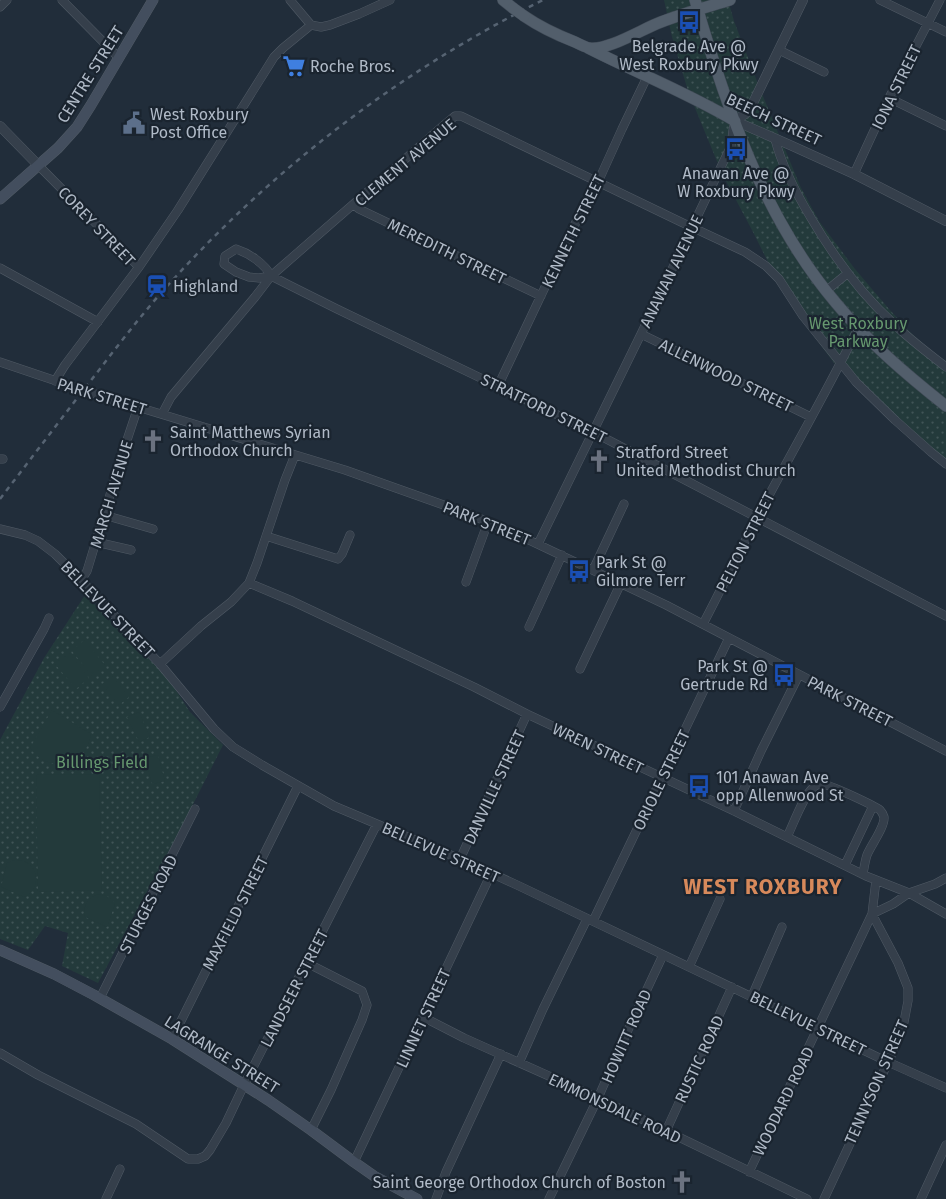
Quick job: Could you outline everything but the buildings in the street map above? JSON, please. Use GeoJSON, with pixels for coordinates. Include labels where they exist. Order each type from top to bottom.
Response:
{"type":"FeatureCollection","features":[{"type":"Feature","properties":{"kind":"main road","name":"CENTRE STREET"},"geometry":{"type":"LineString","coordinates":[[0,198],[65,141],[77,127],[153,0]]}},
{"type":"Feature","properties":{"kind":"main road","name":"BEECH STREET"},"geometry":{"type":"LineString","coordinates":[[503,0],[524,16],[548,30],[714,108],[734,121]]}},
{"type":"Feature","properties":{"kind":"main road"},"geometry":{"type":"LineString","coordinates":[[588,48],[610,44],[697,5],[730,0]]}},
{"type":"Feature","properties":{"kind":"main road"},"geometry":{"type":"LineString","coordinates":[[697,5],[716,70],[734,121],[783,227],[801,257],[826,291],[858,328],[890,360],[946,406]]}},
{"type":"Feature","properties":{"kind":"main road","name":"LAGRANGE STREET"},"geometry":{"type":"LineString","coordinates":[[0,950],[54,974],[172,1039],[268,1100],[374,1176],[417,1199]]}},
{"type":"Feature","properties":{"kind":"street"},"geometry":{"type":"LineString","coordinates":[[0,7],[7,0]]}},
{"type":"Feature","properties":{"kind":"street"},"geometry":{"type":"LineString","coordinates":[[62,0],[119,58]]}},
{"type":"Feature","properties":{"kind":"street"},"geometry":{"type":"LineString","coordinates":[[290,0],[311,25],[321,27],[359,14],[390,0]]}},
{"type":"Feature","properties":{"kind":"street"},"geometry":{"type":"LineString","coordinates":[[734,121],[749,111],[803,0]]}},
{"type":"Feature","properties":{"kind":"street"},"geometry":{"type":"LineString","coordinates":[[880,0],[946,32]]}},
{"type":"Feature","properties":{"kind":"street","name":"IONA STREET"},"geometry":{"type":"LineString","coordinates":[[854,174],[889,98],[940,0]]}},
{"type":"Feature","properties":{"kind":"street"},"geometry":{"type":"LineString","coordinates":[[139,267],[182,203],[274,57],[311,25]]}},
{"type":"Feature","properties":{"kind":"street"},"geometry":{"type":"LineString","coordinates":[[778,50],[824,72]]}},
{"type":"Feature","properties":{"kind":"street","name":"KENNETH STREET"},"geometry":{"type":"LineString","coordinates":[[498,386],[647,77]]}},
{"type":"Feature","properties":{"kind":"street"},"geometry":{"type":"LineString","coordinates":[[889,98],[946,126]]}},
{"type":"Feature","properties":{"kind":"street","name":"CLEMENT AVENUE"},"geometry":{"type":"LineString","coordinates":[[162,414],[171,397],[271,276],[455,116],[461,116],[745,252],[766,266],[779,279],[803,316],[840,364]]}},
{"type":"Feature","properties":{"kind":"street","name":"BEECH STREET"},"geometry":{"type":"LineString","coordinates":[[734,121],[854,174],[946,221]]}},
{"type":"Feature","properties":{"kind":"street","name":"ANAWAN AVENUE"},"geometry":{"type":"LineString","coordinates":[[538,544],[731,146],[734,121]]}},
{"type":"Feature","properties":{"kind":"street","name":"COREY STREET"},"geometry":{"type":"LineString","coordinates":[[0,126],[139,267],[55,381]]}},
{"type":"Feature","properties":{"kind":"street"},"geometry":{"type":"LineString","coordinates":[[775,139],[779,154],[795,191],[826,243],[848,273],[865,295],[894,324],[946,367]]}},
{"type":"Feature","properties":{"kind":"street","name":"MEREDITH STREET"},"geometry":{"type":"LineString","coordinates":[[354,205],[541,296]]}},
{"type":"Feature","properties":{"kind":"street","name":"STRATFORD STREET"},"geometry":{"type":"LineString","coordinates":[[271,276],[249,277],[224,264],[226,256],[236,249],[241,250],[264,264],[271,276],[593,432],[946,616]]}},
{"type":"Feature","properties":{"kind":"street"},"geometry":{"type":"LineString","coordinates":[[0,268],[98,322]]}},
{"type":"Feature","properties":{"kind":"street"},"geometry":{"type":"LineString","coordinates":[[826,291],[848,273]]}},
{"type":"Feature","properties":{"kind":"street","name":"PELTON STREET"},"geometry":{"type":"LineString","coordinates":[[703,624],[757,517],[858,328]]}},
{"type":"Feature","properties":{"kind":"street","name":"ALLENWOOD STREET"},"geometry":{"type":"LineString","coordinates":[[641,334],[811,417]]}},
{"type":"Feature","properties":{"kind":"street","name":"PARK STREET"},"geometry":{"type":"LineString","coordinates":[[0,362],[95,394],[345,470],[488,522],[666,605],[946,750]]}},
{"type":"Feature","properties":{"kind":"street"},"geometry":{"type":"LineString","coordinates":[[840,364],[895,420],[946,464]]}},
{"type":"Feature","properties":{"kind":"street","name":"MARCH AVENUE"},"geometry":{"type":"LineString","coordinates":[[81,580],[88,571],[138,407]]}},
{"type":"Feature","properties":{"kind":"street"},"geometry":{"type":"LineString","coordinates":[[160,664],[201,626],[231,602],[249,583],[295,455]]}},
{"type":"Feature","properties":{"kind":"street"},"geometry":{"type":"LineString","coordinates":[[593,570],[624,504]]}},
{"type":"Feature","properties":{"kind":"street"},"geometry":{"type":"LineString","coordinates":[[104,515],[153,529]]}},
{"type":"Feature","properties":{"kind":"street"},"geometry":{"type":"LineString","coordinates":[[466,582],[488,522]]}},
{"type":"Feature","properties":{"kind":"street","name":"BELLEVUE STREET"},"geometry":{"type":"LineString","coordinates":[[0,529],[25,535],[38,541],[55,554],[160,664],[214,730],[233,747],[298,786],[334,806],[460,859],[946,1088]]}},
{"type":"Feature","properties":{"kind":"street"},"geometry":{"type":"LineString","coordinates":[[266,536],[338,559],[350,536]]}},
{"type":"Feature","properties":{"kind":"street"},"geometry":{"type":"LineString","coordinates":[[96,542],[131,550]]}},
{"type":"Feature","properties":{"kind":"street"},"geometry":{"type":"LineString","coordinates":[[530,627],[562,555]]}},
{"type":"Feature","properties":{"kind":"street","name":"WREN STREET"},"geometry":{"type":"LineString","coordinates":[[249,583],[292,601],[474,687],[863,874],[909,893],[946,914]]}},
{"type":"Feature","properties":{"kind":"street"},"geometry":{"type":"LineString","coordinates":[[580,669],[621,584]]}},
{"type":"Feature","properties":{"kind":"street"},"geometry":{"type":"LineString","coordinates":[[0,707],[49,618]]}},
{"type":"Feature","properties":{"kind":"street","name":"ORIOLE STREET"},"geometry":{"type":"LineString","coordinates":[[519,1062],[543,1009],[662,778],[729,638]]}},
{"type":"Feature","properties":{"kind":"street"},"geometry":{"type":"LineString","coordinates":[[734,812],[799,675]]}},
{"type":"Feature","properties":{"kind":"street","name":"DANVILLE STREET"},"geometry":{"type":"LineString","coordinates":[[460,859],[527,714]]}},
{"type":"Feature","properties":{"kind":"street"},"geometry":{"type":"LineString","coordinates":[[787,837],[810,790],[815,785],[822,784],[838,789],[873,806],[881,811],[884,815],[884,820],[867,856],[863,874]]}},
{"type":"Feature","properties":{"kind":"street","name":"MAXFIELD STREET"},"geometry":{"type":"LineString","coordinates":[[172,1039],[298,786]]}},
{"type":"Feature","properties":{"kind":"street"},"geometry":{"type":"LineString","coordinates":[[845,865],[873,806]]}},
{"type":"Feature","properties":{"kind":"street","name":"STURGES ROAD"},"geometry":{"type":"LineString","coordinates":[[100,998],[195,809]]}},
{"type":"Feature","properties":{"kind":"street","name":"LANDSEER STREET"},"geometry":{"type":"LineString","coordinates":[[0,1053],[38,1075],[136,1124],[188,1159],[198,1159],[205,1156],[226,1123],[377,824]]}},
{"type":"Feature","properties":{"kind":"street","name":"LINNET STREET"},"geometry":{"type":"LineString","coordinates":[[354,1162],[491,874]]}},
{"type":"Feature","properties":{"kind":"street"},"geometry":{"type":"LineString","coordinates":[[872,914],[893,904],[909,893],[946,878]]}},
{"type":"Feature","properties":{"kind":"street"},"geometry":{"type":"LineString","coordinates":[[872,914],[876,880]]}},
{"type":"Feature","properties":{"kind":"street"},"geometry":{"type":"LineString","coordinates":[[689,967],[720,899]]}},
{"type":"Feature","properties":{"kind":"street","name":"WOODARD ROAD"},"geometry":{"type":"LineString","coordinates":[[749,1172],[872,914]]}},
{"type":"Feature","properties":{"kind":"street","name":"TENNYSON STREET"},"geometry":{"type":"LineString","coordinates":[[824,1199],[888,1062],[904,1022],[908,1001],[908,988],[898,963],[872,914]]}},
{"type":"Feature","properties":{"kind":"street"},"geometry":{"type":"LineString","coordinates":[[752,996],[782,927]]}},
{"type":"Feature","properties":{"kind":"street","name":"HOWITT ROAD"},"geometry":{"type":"LineString","coordinates":[[549,1199],[598,1098],[663,955]]}},
{"type":"Feature","properties":{"kind":"street"},"geometry":{"type":"LineString","coordinates":[[307,963],[362,991],[367,1005],[331,1090],[311,1130]]}},
{"type":"Feature","properties":{"kind":"street","name":"RUSTIC ROAD"},"geometry":{"type":"LineString","coordinates":[[666,1131],[732,987]]}},
{"type":"Feature","properties":{"kind":"street","name":"EMMONSDALE ROAD"},"geometry":{"type":"LineString","coordinates":[[423,1017],[598,1098],[807,1199]]}},
{"type":"Feature","properties":{"kind":"street"},"geometry":{"type":"LineString","coordinates":[[436,1199],[446,1172],[500,1054]]}},
{"type":"Feature","properties":{"kind":"street"},"geometry":{"type":"LineString","coordinates":[[921,1199],[946,1145]]}},
{"type":"Feature","properties":{"kind":"street"},"geometry":{"type":"LineString","coordinates":[[106,1199],[120,1169]]}},
{"type":"Feature","properties":{"kind":"green space","name":"West Roxbury Parkway"},"geometry":{"type":"Polygon","coordinates":[[[664,0],[728,0],[758,84],[801,188],[819,221],[855,269],[889,309],[912,334],[946,361],[946,466],[852,375],[834,363],[814,336],[792,295],[772,270],[727,183],[688,91],[672,37],[664,0]]]}},
{"type":"Feature","properties":{"kind":"green space","name":"Billings Field"},"geometry":{"type":"Polygon","coordinates":[[[85,595],[168,678],[190,712],[223,745],[98,983],[62,966],[68,933],[45,926],[28,950],[0,939],[0,740],[44,658],[85,595]]]}},
{"type":"Feature","properties":{"kind":"green space"},"geometry":{"type":"Polygon","coordinates":[[[84,640],[105,665],[92,676],[72,651],[84,640]]]}},
{"type":"Feature","properties":{"kind":"green space"},"geometry":{"type":"Polygon","coordinates":[[[69,653],[89,678],[76,689],[55,664],[69,653]]]}},
{"type":"Feature","properties":{"kind":"green space"},"geometry":{"type":"Polygon","coordinates":[[[112,676],[129,697],[119,705],[102,684],[112,676]]]}},
{"type":"Feature","properties":{"kind":"green space"},"geometry":{"type":"Polygon","coordinates":[[[52,710],[91,734],[88,745],[75,760],[56,764],[47,762],[30,748],[52,710]]]}},
{"type":"Feature","properties":{"kind":"green space"},"geometry":{"type":"Polygon","coordinates":[[[139,712],[150,737],[139,742],[127,717],[139,712]]]}},
{"type":"Feature","properties":{"kind":"green space"},"geometry":{"type":"Polygon","coordinates":[[[158,755],[165,781],[152,784],[145,758],[158,755]]]}},
{"type":"Feature","properties":{"kind":"green space"},"geometry":{"type":"Polygon","coordinates":[[[99,774],[102,890],[38,892],[36,775],[99,774]]]}},
{"type":"Feature","properties":{"kind":"green space"},"geometry":{"type":"Polygon","coordinates":[[[15,860],[29,864],[36,874],[34,887],[24,897],[1,887],[7,863],[15,860]]]}},
{"type":"Feature","properties":{"kind":"green space"},"geometry":{"type":"Polygon","coordinates":[[[96,895],[107,896],[115,904],[107,927],[85,917],[84,910],[86,904],[96,895]]]}},
{"type":"Feature","properties":{"kind":"railway"},"geometry":{"type":"LineString","coordinates":[[0,499],[146,311],[211,240],[253,199],[297,160],[391,89],[491,27],[543,0]]}},
{"type":"Feature","properties":{"kind":"place","name":"Belgrade Ave @ West Roxbury Pkwy"},"geometry":{"type":"Point","coordinates":[689,22]}},
{"type":"Feature","properties":{"kind":"place","name":"Roche Bros."},"geometry":{"type":"Point","coordinates":[294,66]}},
{"type":"Feature","properties":{"kind":"place","name":"West Roxbury Post Office"},"geometry":{"type":"Point","coordinates":[134,123]}},
{"type":"Feature","properties":{"kind":"place","name":"Anawan Ave @ W Roxbury Pkwy"},"geometry":{"type":"Point","coordinates":[736,149]}},
{"type":"Feature","properties":{"kind":"place","name":"Highland"},"geometry":{"type":"Point","coordinates":[157,286]}},
{"type":"Feature","properties":{"kind":"place","name":"Saint Matthews Syrian Orthodox Church"},"geometry":{"type":"Point","coordinates":[153,441]}},
{"type":"Feature","properties":{"kind":"place","name":"Stratford Street United Methodist Church"},"geometry":{"type":"Point","coordinates":[599,461]}},
{"type":"Feature","properties":{"kind":"place","name":"Park St @ Gilmore Terr"},"geometry":{"type":"Point","coordinates":[579,571]}},
{"type":"Feature","properties":{"kind":"place","name":"Park St @ Gertrude Rd"},"geometry":{"type":"Point","coordinates":[784,675]}},
{"type":"Feature","properties":{"kind":"place","name":"101 Anawan Ave opp Allenwood St"},"geometry":{"type":"Point","coordinates":[699,786]}},
{"type":"Feature","properties":{"kind":"place","name":"Saint George Orthodox Church of Boston"},"geometry":{"type":"Point","coordinates":[682,1182]}},
{"type":"Feature","properties":{"kind":"district","name":"WEST ROXBURY"},"geometry":{"type":"Point","coordinates":[763,887]}}]}
